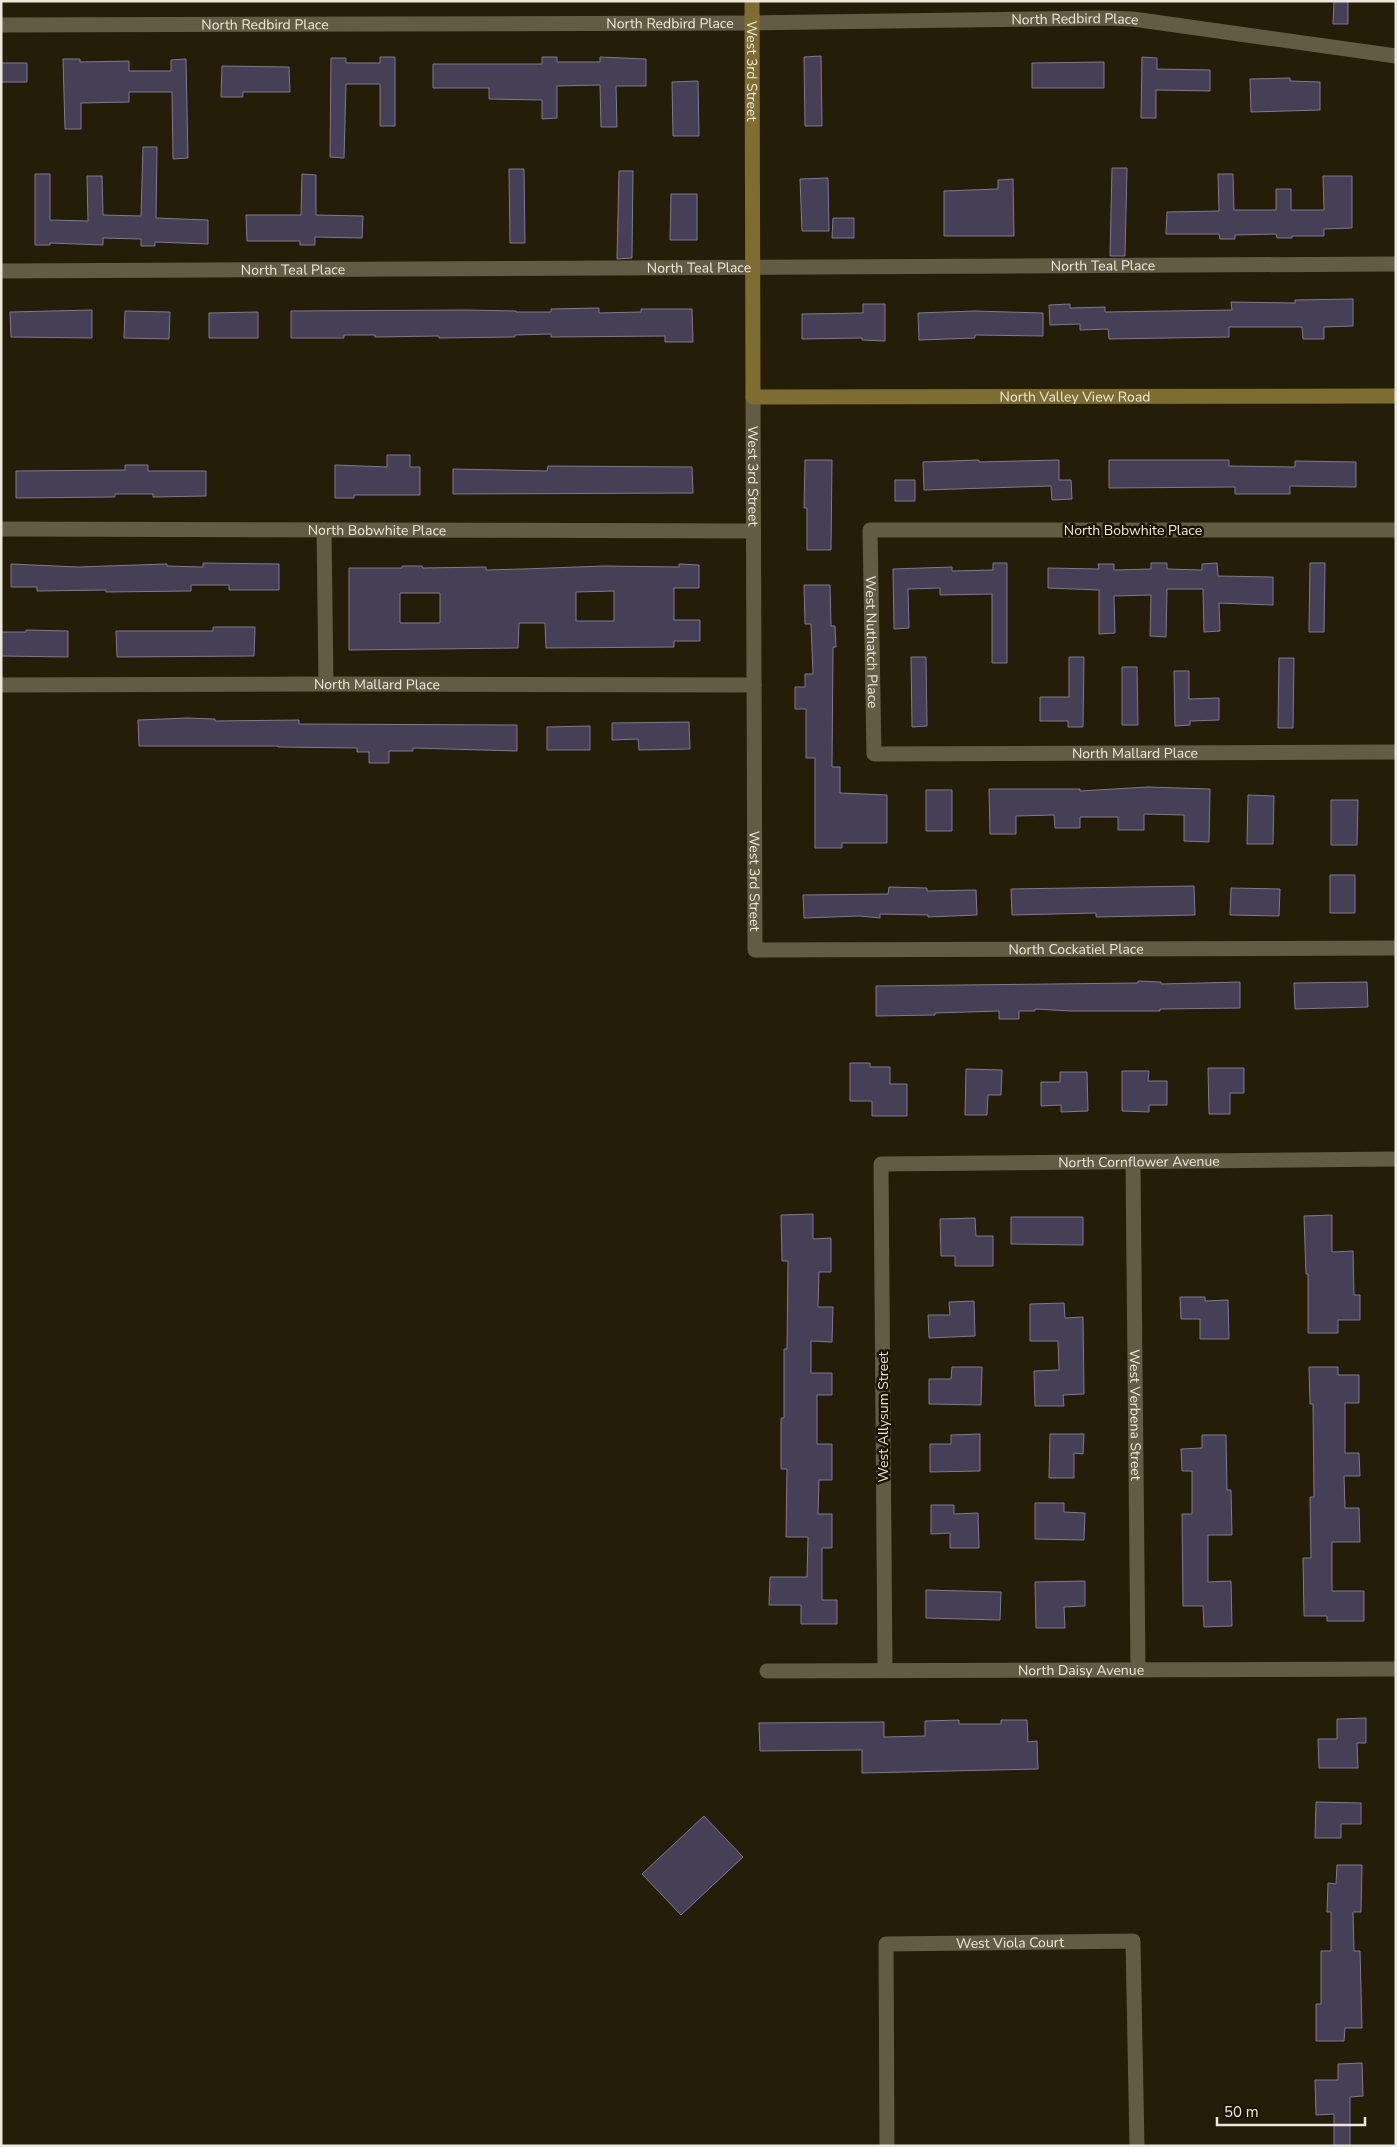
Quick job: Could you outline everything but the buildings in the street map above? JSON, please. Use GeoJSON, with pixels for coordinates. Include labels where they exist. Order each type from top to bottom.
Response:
{"type":"FeatureCollection","features":[{"type":"Feature","properties":{"kind":"street","name":"West 3rd Street"},"geometry":{"type":"LineString","coordinates":[[752,1],[755,950]]}},
{"type":"Feature","properties":{"kind":"street","name":"North Redbird Place"},"geometry":{"type":"LineString","coordinates":[[1,24],[752,24],[1133,19],[1396,56]]}},
{"type":"Feature","properties":{"kind":"street","name":"North Teal Place"},"geometry":{"type":"LineString","coordinates":[[1,271],[1396,264]]}},
{"type":"Feature","properties":{"kind":"street","name":"North Valley View Road"},"geometry":{"type":"LineString","coordinates":[[753,398],[1396,396]]}},
{"type":"Feature","properties":{"kind":"street","name":"North Bobwhite Place"},"geometry":{"type":"LineString","coordinates":[[1,529],[753,531]]}},
{"type":"Feature","properties":{"kind":"street"},"geometry":{"type":"LineString","coordinates":[[324,530],[326,684]]}},
{"type":"Feature","properties":{"kind":"street","name":"North Bobwhite Place"},"geometry":{"type":"LineString","coordinates":[[870,530],[1396,530]]}},
{"type":"Feature","properties":{"kind":"street","name":"West Nuthatch Place"},"geometry":{"type":"LineString","coordinates":[[870,530],[874,754]]}},
{"type":"Feature","properties":{"kind":"street","name":"North Mallard Place"},"geometry":{"type":"LineString","coordinates":[[1,686],[326,684],[754,685]]}},
{"type":"Feature","properties":{"kind":"street","name":"North Mallard Place"},"geometry":{"type":"LineString","coordinates":[[874,754],[1396,752]]}},
{"type":"Feature","properties":{"kind":"street","name":"North Cockatiel Place"},"geometry":{"type":"LineString","coordinates":[[755,950],[1396,948]]}},
{"type":"Feature","properties":{"kind":"street","name":"North Cornflower Avenue"},"geometry":{"type":"LineString","coordinates":[[881,1164],[1396,1159]]}},
{"type":"Feature","properties":{"kind":"street","name":"West Verbena Street"},"geometry":{"type":"LineString","coordinates":[[1134,1163],[1138,1669]]}},
{"type":"Feature","properties":{"kind":"street","name":"West Allysum Street"},"geometry":{"type":"LineString","coordinates":[[881,1164],[885,1670]]}},
{"type":"Feature","properties":{"kind":"street","name":"North Daisy Avenue"},"geometry":{"type":"LineString","coordinates":[[766,1671],[1396,1668]]}},
{"type":"Feature","properties":{"kind":"street","name":"West Viola Court"},"geometry":{"type":"LineString","coordinates":[[887,2146],[886,1944],[1133,1941],[1137,2146]]}}]}
